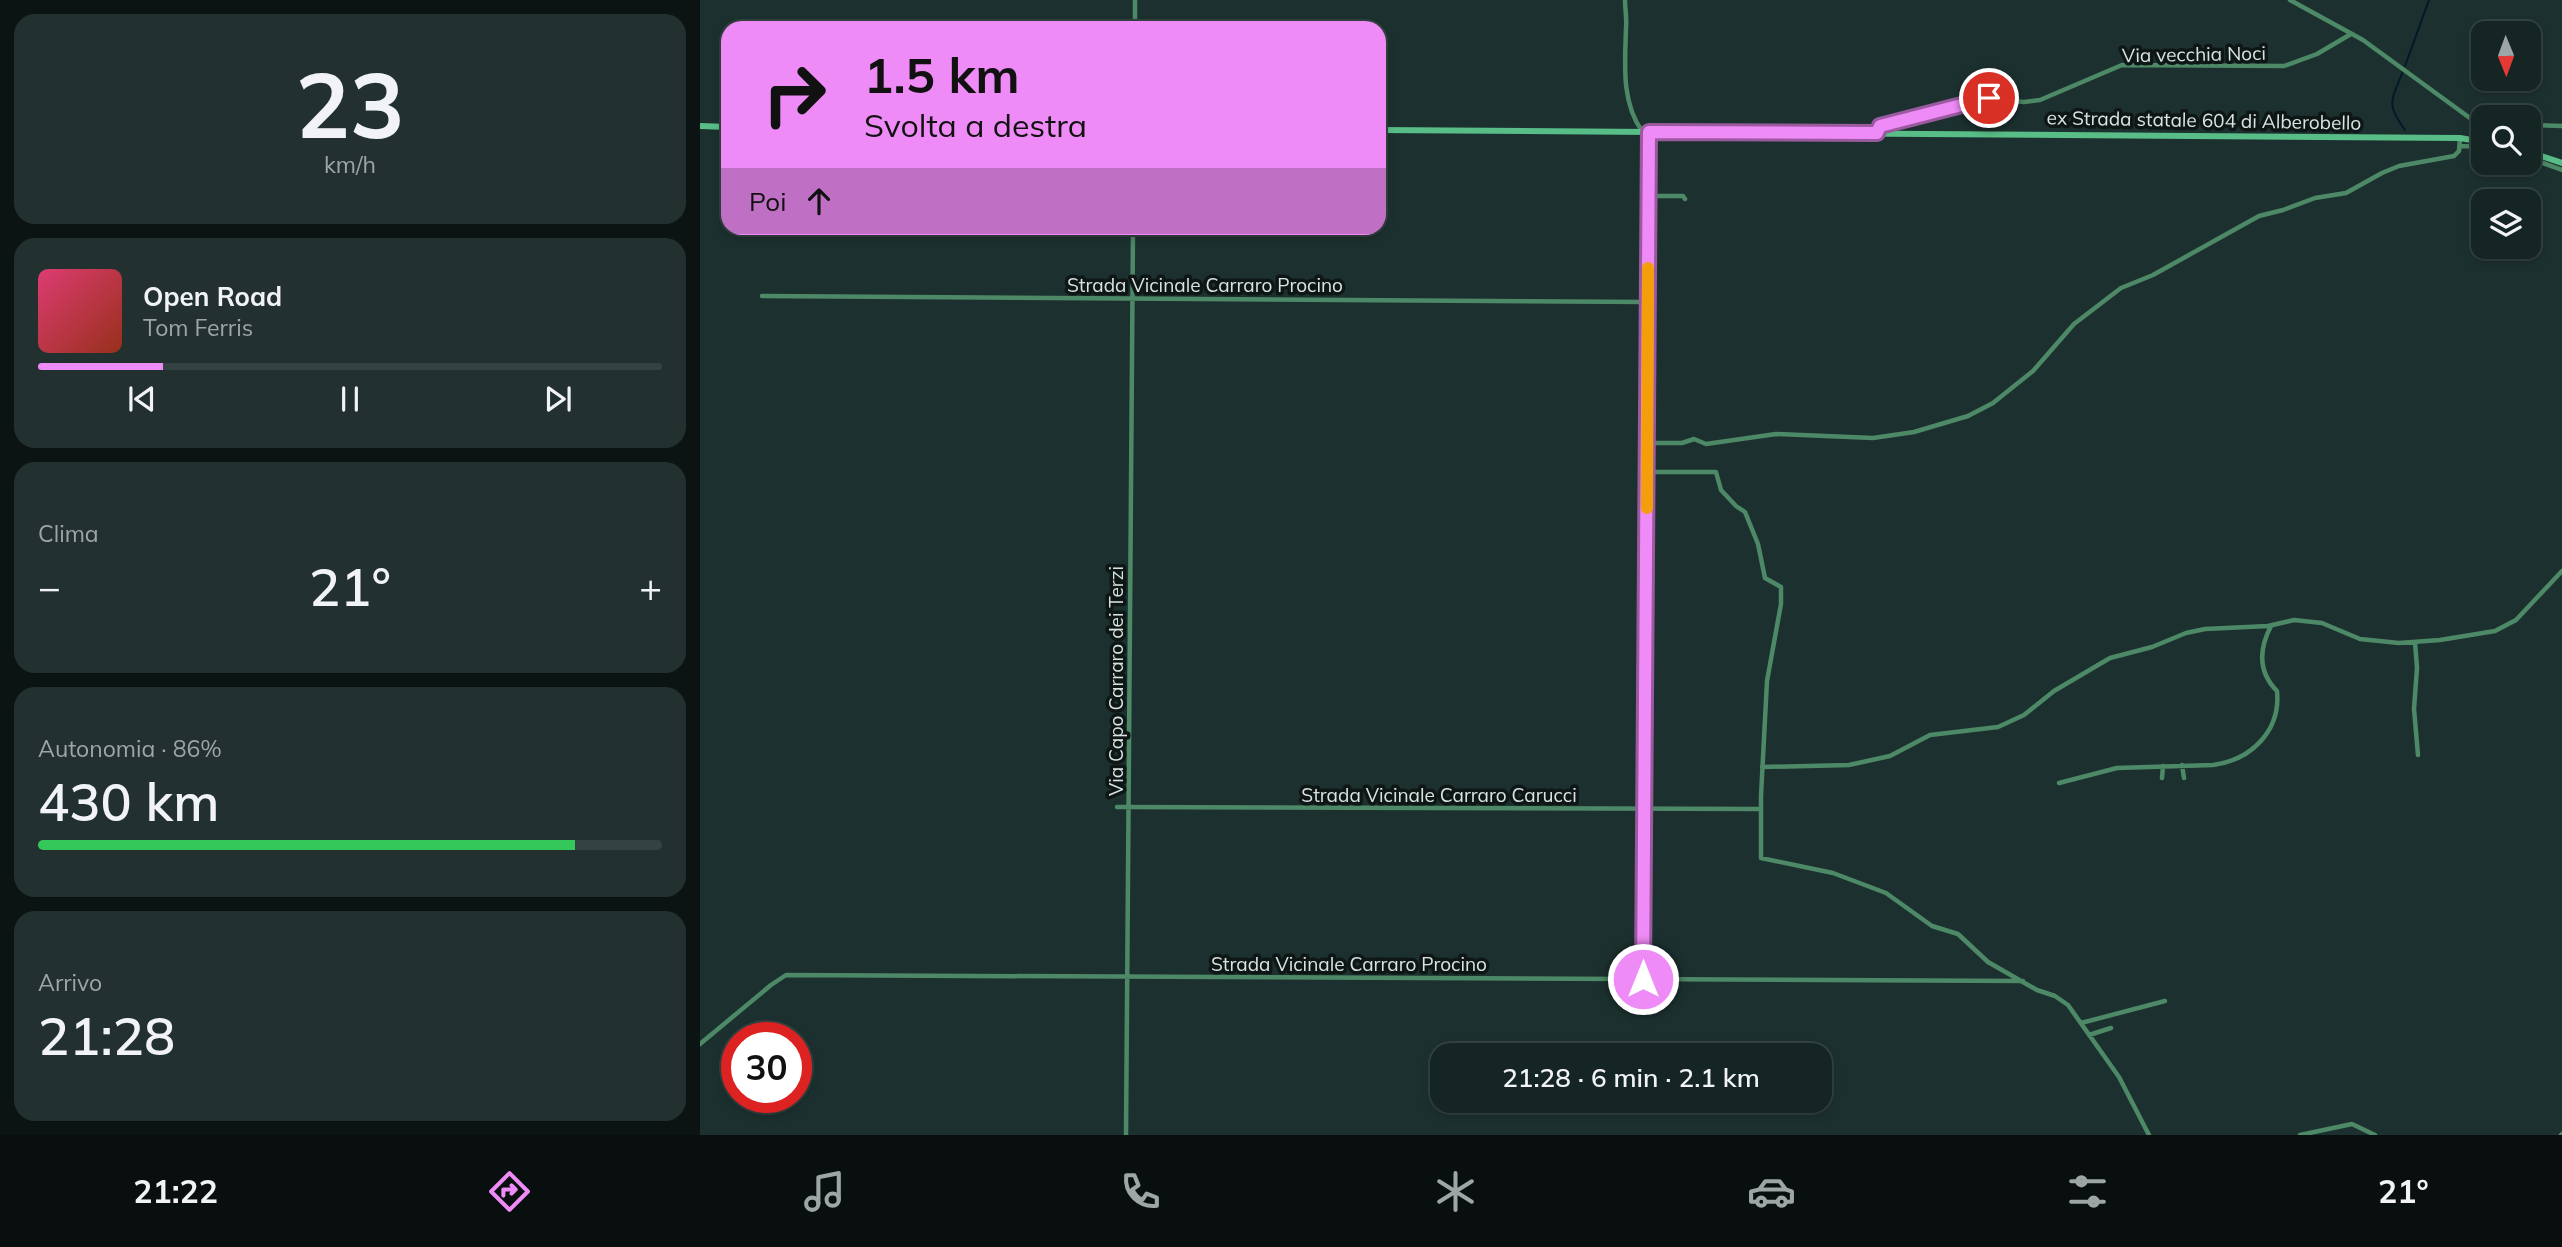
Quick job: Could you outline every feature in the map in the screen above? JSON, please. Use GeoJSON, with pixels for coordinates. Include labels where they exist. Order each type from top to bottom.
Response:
{"type":"FeatureCollection","features":[{"type":"Feature","properties":{"kind":"main road"},"geometry":{"type":"LineString","coordinates":[[700,127],[721,127]]}},
{"type":"Feature","properties":{"kind":"main road","name":"ex Strada statale 604 di Alberobello"},"geometry":{"type":"LineString","coordinates":[[1386,130],[2471,140]]}},
{"type":"Feature","properties":{"kind":"main road"},"geometry":{"type":"LineString","coordinates":[[2541,156],[2562,163]]}},
{"type":"Feature","properties":{"kind":"street"},"geometry":{"type":"LineString","coordinates":[[1135,0],[1135,21]]}},
{"type":"Feature","properties":{"kind":"street"},"geometry":{"type":"LineString","coordinates":[[1625,0],[1624,67],[1633,117],[1646,132],[1648,195],[1643,979]]}},
{"type":"Feature","properties":{"kind":"street"},"geometry":{"type":"LineString","coordinates":[[2290,0],[2379,51],[2471,119]]}},
{"type":"Feature","properties":{"kind":"street","name":"Via vecchia Noci"},"geometry":{"type":"LineString","coordinates":[[1877,133],[1880,126],[1977,100],[2040,100],[2122,65],[2261,67],[2291,64],[2317,54],[2351,34]]}},
{"type":"Feature","properties":{"kind":"street"},"geometry":{"type":"LineString","coordinates":[[2541,125],[2562,125]]}},
{"type":"Feature","properties":{"kind":"street"},"geometry":{"type":"LineString","coordinates":[[1647,443],[1677,444],[1694,439],[1706,444],[1776,433],[1873,438],[1914,432],[1968,416],[1990,405],[2033,371],[2074,324],[2114,292],[2152,275],[2259,216],[2315,198],[2346,193],[2399,166],[2458,155],[2460,138]]}},
{"type":"Feature","properties":{"kind":"street"},"geometry":{"type":"LineString","coordinates":[[2460,146],[2471,147]]}},
{"type":"Feature","properties":{"kind":"street"},"geometry":{"type":"LineString","coordinates":[[2541,162],[2562,170]]}},
{"type":"Feature","properties":{"kind":"street"},"geometry":{"type":"LineString","coordinates":[[1648,195],[1683,196],[1685,200]]}},
{"type":"Feature","properties":{"kind":"street","name":"Via Capo Carraro dei Terzi"},"geometry":{"type":"LineString","coordinates":[[1126,1135],[1133,235]]}},
{"type":"Feature","properties":{"kind":"street","name":"Strada Vicinale Carraro Procino"},"geometry":{"type":"LineString","coordinates":[[762,296],[1648,302]]}},
{"type":"Feature","properties":{"kind":"street"},"geometry":{"type":"LineString","coordinates":[[1647,472],[1716,472],[1721,489],[1745,512],[1758,544],[1765,578],[1781,587],[1781,604],[1767,681],[1760,858],[1833,873],[1886,893],[1932,926],[1958,934],[1988,962],[2037,990],[2061,999],[2123,1084],[2149,1135]]}},
{"type":"Feature","properties":{"kind":"street"},"geometry":{"type":"LineString","coordinates":[[1762,767],[1849,765],[1890,756],[1930,735],[1998,727],[2024,715],[2059,687],[2117,655],[2211,628],[2272,625],[2291,620],[2322,623],[2366,641],[2415,642],[2483,633],[2507,626],[2520,617],[2562,570]]}},
{"type":"Feature","properties":{"kind":"street"},"geometry":{"type":"LineString","coordinates":[[2059,783],[2112,769],[2213,765],[2233,761],[2251,751],[2270,730],[2278,693],[2266,677],[2261,663],[2272,625]]}},
{"type":"Feature","properties":{"kind":"street"},"geometry":{"type":"LineString","coordinates":[[2415,642],[2417,668],[2414,709],[2418,755]]}},
{"type":"Feature","properties":{"kind":"street"},"geometry":{"type":"LineString","coordinates":[[2182,765],[2184,778]]}},
{"type":"Feature","properties":{"kind":"street"},"geometry":{"type":"LineString","coordinates":[[2162,778],[2163,766]]}},
{"type":"Feature","properties":{"kind":"street","name":"Strada Vicinale Carraro Carucci"},"geometry":{"type":"LineString","coordinates":[[1117,807],[1760,809]]}},
{"type":"Feature","properties":{"kind":"street","name":"Strada Vicinale Carraro Procino"},"geometry":{"type":"LineString","coordinates":[[700,1044],[784,975],[2023,981]]}},
{"type":"Feature","properties":{"kind":"street"},"geometry":{"type":"LineString","coordinates":[[2081,1023],[2165,1001]]}},
{"type":"Feature","properties":{"kind":"street"},"geometry":{"type":"LineString","coordinates":[[2089,1035],[2111,1028]]}},
{"type":"Feature","properties":{"kind":"street"},"geometry":{"type":"LineString","coordinates":[[2300,1135],[2349,1124],[2375,1135]]}},
{"type":"Feature","properties":{"kind":"waterway"},"geometry":{"type":"LineString","coordinates":[[2405,66],[2429,0]]}},
{"type":"Feature","properties":{"kind":"waterway"},"geometry":{"type":"LineString","coordinates":[[2403,71],[2392,101],[2395,113],[2405,130]]}},
{"type":"Feature","properties":{"kind":"slow traffic"},"geometry":{"type":"LineString","coordinates":[[1647,508],[1648,268]]}},
{"type":"Feature","properties":{"kind":"route"},"geometry":{"type":"LineString","coordinates":[[1643,979],[1649,132],[1877,133],[1877,127],[1880,126],[1989,98]]}}]}
